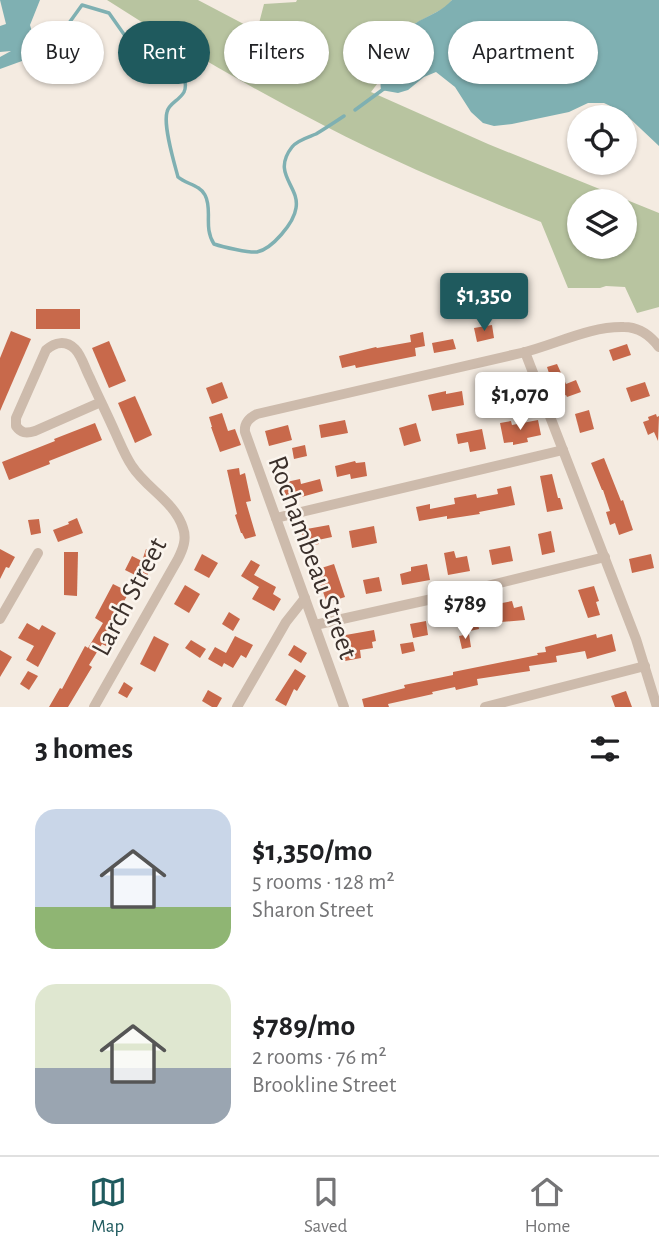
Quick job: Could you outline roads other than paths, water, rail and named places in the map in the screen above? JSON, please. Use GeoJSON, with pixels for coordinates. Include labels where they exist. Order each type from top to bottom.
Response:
{"type":"FeatureCollection","features":[{"type":"Feature","properties":{"kind":"street"},"geometry":{"type":"LineString","coordinates":[[657,707],[605,557],[525,352],[618,327],[637,328],[659,346]]}},
{"type":"Feature","properties":{"kind":"street","name":"Larch Street"},"geometry":{"type":"LineString","coordinates":[[94,707],[178,559],[185,538],[179,518],[143,481],[129,461],[101,402],[75,349],[66,344],[55,344],[43,355],[16,418],[16,426],[22,432],[30,433],[101,402]]}},
{"type":"Feature","properties":{"kind":"street","name":"Rochambeau Street"},"geometry":{"type":"LineString","coordinates":[[344,707],[246,432],[247,422],[257,414],[525,352]]}},
{"type":"Feature","properties":{"kind":"street"},"geometry":{"type":"LineString","coordinates":[[276,518],[563,450]]}},
{"type":"Feature","properties":{"kind":"street"},"geometry":{"type":"LineString","coordinates":[[0,619],[38,553]]}},
{"type":"Feature","properties":{"kind":"street"},"geometry":{"type":"LineString","coordinates":[[314,625],[605,557]]}},
{"type":"Feature","properties":{"kind":"street"},"geometry":{"type":"LineString","coordinates":[[237,707],[286,622],[305,598]]}},
{"type":"Feature","properties":{"kind":"street"},"geometry":{"type":"LineString","coordinates":[[485,707],[645,666]]}},
{"type":"Feature","properties":{"kind":"water"},"geometry":{"type":"Polygon","coordinates":[[[0,0],[40,0],[32,21],[21,21],[21,61],[0,69],[0,57],[11,51],[0,52],[0,26],[6,24],[0,0]]]}},
{"type":"Feature","properties":{"kind":"water"},"geometry":{"type":"Polygon","coordinates":[[[452,0],[659,0],[659,146],[637,125],[637,105],[567,105],[567,112],[512,124],[494,126],[483,123],[471,112],[451,84],[598,84],[598,21],[448,21],[448,81],[434,73],[434,21],[419,21],[452,0]]]}},
{"type":"Feature","properties":{"kind":"water"},"geometry":{"type":"Polygon","coordinates":[[[381,84],[415,84],[398,93],[381,90],[381,84]]]}},
{"type":"Feature","properties":{"kind":"waterway"},"geometry":{"type":"LineString","coordinates":[[70,21],[82,5],[109,13],[128,40],[153,38],[166,43],[170,49],[179,64],[185,87],[180,98],[167,112],[169,144],[178,177],[200,189],[205,195],[209,231],[214,244],[248,252],[257,252],[269,246],[291,221],[296,208],[294,193],[285,172],[286,156],[297,142],[316,134],[344,116]]}},
{"type":"Feature","properties":{"kind":"waterway"},"geometry":{"type":"LineString","coordinates":[[355,110],[385,88]]}}]}
